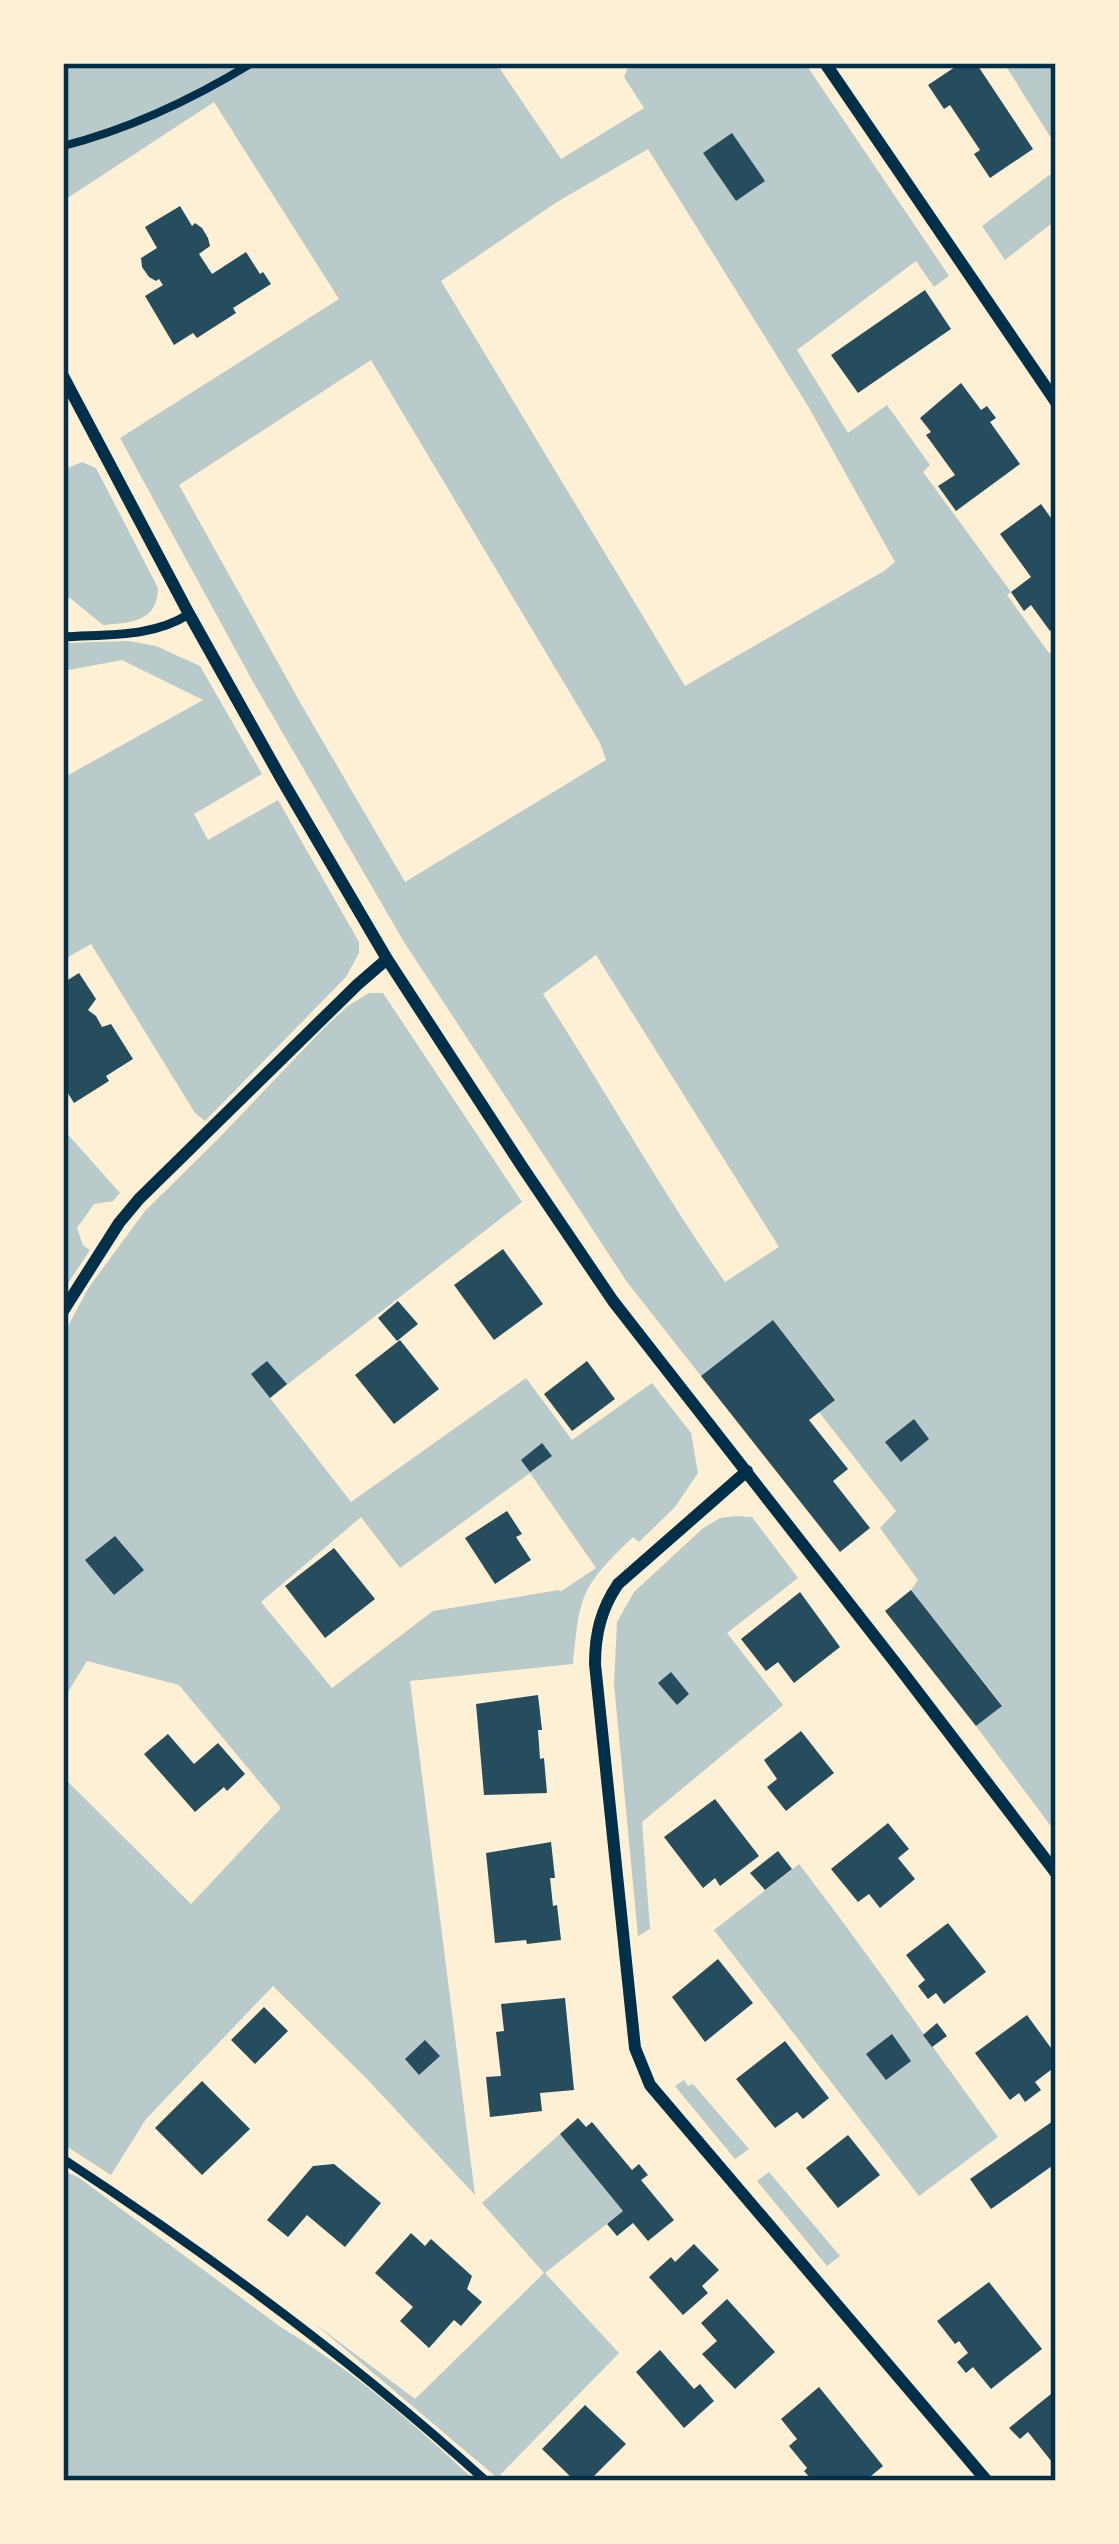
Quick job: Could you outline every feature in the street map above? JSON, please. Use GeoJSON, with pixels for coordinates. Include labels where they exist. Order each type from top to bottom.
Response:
{"type":"FeatureCollection","features":[{"type":"Feature","properties":{"kind":"street"},"geometry":{"type":"LineString","coordinates":[[825,63],[1056,402]]}},
{"type":"Feature","properties":{"kind":"street"},"geometry":{"type":"LineString","coordinates":[[63,376],[282,780],[387,958],[523,1168],[613,1301],[1056,1873]]}},
{"type":"Feature","properties":{"kind":"street"},"geometry":{"type":"LineString","coordinates":[[63,1311],[139,1199],[387,958]]}},
{"type":"Feature","properties":{"kind":"street"},"geometry":{"type":"LineString","coordinates":[[747,1471],[618,1584],[603,1608],[598,1628],[596,1664],[635,2048],[650,2085],[987,2481]]}},
{"type":"Feature","properties":{"kind":"lane"},"geometry":{"type":"LineString","coordinates":[[63,637],[152,631],[190,614]]}},
{"type":"Feature","properties":{"kind":"lane"},"geometry":{"type":"LineString","coordinates":[[63,2159],[238,2280],[394,2400],[486,2481]]}},
{"type":"Feature","properties":{"kind":"path"},"geometry":{"type":"LineString","coordinates":[[63,146],[124,128],[252,63]]}},
{"type":"Feature","properties":{"kind":"shaded area"},"geometry":{"type":"Polygon","coordinates":[[[63,63],[496,63],[561,159],[644,108],[624,77],[630,63],[805,63],[949,276],[934,287],[916,261],[797,350],[848,433],[887,405],[930,465],[923,472],[1011,592],[1007,595],[1049,653],[1056,649],[1056,1833],[976,1726],[1002,1705],[911,1590],[918,1580],[880,1528],[896,1511],[819,1412],[835,1399],[773,1320],[701,1376],[627,1282],[404,942],[252,680],[120,438],[339,299],[214,102],[63,201],[63,63]],[[648,149],[557,202],[441,281],[685,686],[895,562],[808,406],[648,149]],[[371,360],[179,485],[405,882],[606,760],[371,360]],[[596,955],[543,994],[725,1282],[779,1247],[596,955]]]}},
{"type":"Feature","properties":{"kind":"shaded area"},"geometry":{"type":"Polygon","coordinates":[[[1004,63],[1056,63],[1056,146],[1004,63]]]}},
{"type":"Feature","properties":{"kind":"shaded area"},"geometry":{"type":"Polygon","coordinates":[[[1056,170],[1056,220],[1005,260],[982,226],[1056,170]]]}},
{"type":"Feature","properties":{"kind":"shaded area"},"geometry":{"type":"Polygon","coordinates":[[[82,462],[96,468],[158,588],[153,608],[141,618],[103,625],[70,598],[63,599],[63,470],[82,462]]]}},
{"type":"Feature","properties":{"kind":"shaded area"},"geometry":{"type":"Polygon","coordinates":[[[129,641],[156,646],[200,666],[262,774],[194,814],[208,840],[278,800],[359,942],[359,953],[346,977],[205,1121],[195,1113],[91,944],[63,960],[63,778],[203,700],[122,660],[63,671],[63,643],[129,641]]]}},
{"type":"Feature","properties":{"kind":"shaded area"},"geometry":{"type":"Polygon","coordinates":[[[369,993],[383,993],[522,1202],[270,1398],[351,1502],[526,1378],[572,1440],[652,1383],[691,1433],[698,1473],[675,1507],[639,1542],[633,1537],[593,1580],[581,1606],[573,1664],[410,1681],[475,2195],[273,1986],[146,2119],[111,2175],[63,2144],[63,1777],[191,1904],[281,1808],[179,1685],[87,1661],[63,1700],[63,1335],[89,1287],[145,1211],[348,1006],[369,993]],[[530,1473],[400,1568],[361,1517],[261,1602],[332,1688],[433,1611],[560,1592],[596,1568],[530,1473]]]}},
{"type":"Feature","properties":{"kind":"shaded area"},"geometry":{"type":"Polygon","coordinates":[[[63,1129],[120,1193],[113,1201],[94,1204],[77,1228],[90,1250],[63,1291],[63,1129]]]}},
{"type":"Feature","properties":{"kind":"shaded area"},"geometry":{"type":"Polygon","coordinates":[[[752,1517],[798,1578],[727,1633],[783,1705],[642,1822],[650,1929],[638,1936],[614,1684],[617,1622],[634,1592],[702,1529],[720,1518],[752,1517]]]}},
{"type":"Feature","properties":{"kind":"shaded area"},"geometry":{"type":"Polygon","coordinates":[[[799,1864],[998,2137],[919,2196],[714,1930],[799,1864]]]}},
{"type":"Feature","properties":{"kind":"shaded area"},"geometry":{"type":"Polygon","coordinates":[[[684,2080],[688,2086],[693,2084],[749,2149],[735,2159],[675,2086],[684,2080]]]}},
{"type":"Feature","properties":{"kind":"shaded area"},"geometry":{"type":"Polygon","coordinates":[[[560,2134],[623,2211],[545,2273],[619,2353],[500,2475],[506,2481],[501,2481],[314,2323],[415,2399],[544,2273],[482,2203],[560,2134]]]}},
{"type":"Feature","properties":{"kind":"shaded area"},"geometry":{"type":"Polygon","coordinates":[[[63,2171],[78,2177],[358,2380],[475,2481],[63,2481],[63,2171]]]}},
{"type":"Feature","properties":{"kind":"shaded area"},"geometry":{"type":"Polygon","coordinates":[[[769,2172],[840,2256],[827,2266],[757,2181],[769,2172]]]}},
{"type":"Feature","properties":{"kind":"building"},"geometry":{"type":"Polygon","coordinates":[[[961,63],[976,63],[1033,149],[990,178],[974,154],[980,150],[950,105],[944,109],[928,85],[961,63]]]}},
{"type":"Feature","properties":{"kind":"building"},"geometry":{"type":"Polygon","coordinates":[[[732,133],[765,181],[736,201],[703,153],[732,133]]]}},
{"type":"Feature","properties":{"kind":"building"},"geometry":{"type":"Polygon","coordinates":[[[180,206],[192,226],[202,228],[208,238],[210,246],[199,254],[212,274],[246,252],[271,284],[197,338],[193,333],[174,345],[145,296],[163,285],[149,277],[141,258],[157,248],[145,227],[180,206]]]}},
{"type":"Feature","properties":{"kind":"building"},"geometry":{"type":"Polygon","coordinates":[[[925,290],[951,329],[858,393],[831,355],[925,290]]]}},
{"type":"Feature","properties":{"kind":"building"},"geometry":{"type":"Polygon","coordinates":[[[961,383],[981,410],[987,406],[996,418],[990,422],[1020,464],[956,511],[938,486],[955,475],[926,435],[931,432],[920,418],[961,383]]]}},
{"type":"Feature","properties":{"kind":"building"},"geometry":{"type":"Polygon","coordinates":[[[1041,504],[1056,525],[1056,627],[1050,631],[1031,605],[1024,611],[1011,592],[1031,577],[1000,534],[1041,504]]]}},
{"type":"Feature","properties":{"kind":"building"},"geometry":{"type":"Polygon","coordinates":[[[79,973],[96,999],[88,1010],[102,1027],[111,1024],[133,1059],[74,1103],[63,1085],[63,983],[79,973]]]}},
{"type":"Feature","properties":{"kind":"building"},"geometry":{"type":"Polygon","coordinates":[[[503,1249],[543,1304],[494,1340],[454,1285],[503,1249]]]}},
{"type":"Feature","properties":{"kind":"building"},"geometry":{"type":"Polygon","coordinates":[[[398,1301],[418,1324],[397,1341],[378,1318],[398,1301]]]}},
{"type":"Feature","properties":{"kind":"building"},"geometry":{"type":"Polygon","coordinates":[[[773,1320],[835,1400],[809,1420],[848,1469],[833,1481],[870,1528],[840,1552],[701,1376],[773,1320]]]}},
{"type":"Feature","properties":{"kind":"building"},"geometry":{"type":"Polygon","coordinates":[[[400,1340],[439,1389],[394,1424],[355,1375],[400,1340]]]}},
{"type":"Feature","properties":{"kind":"building"},"geometry":{"type":"Polygon","coordinates":[[[267,1361],[287,1384],[270,1398],[251,1374],[267,1361]]]}},
{"type":"Feature","properties":{"kind":"building"},"geometry":{"type":"Polygon","coordinates":[[[587,1361],[615,1399],[572,1431],[544,1394],[587,1361]]]}},
{"type":"Feature","properties":{"kind":"building"},"geometry":{"type":"Polygon","coordinates":[[[914,1419],[929,1439],[901,1462],[885,1442],[914,1419]]]}},
{"type":"Feature","properties":{"kind":"building"},"geometry":{"type":"Polygon","coordinates":[[[542,1443],[552,1456],[530,1472],[521,1460],[542,1443]]]}},
{"type":"Feature","properties":{"kind":"building"},"geometry":{"type":"Polygon","coordinates":[[[507,1511],[531,1560],[495,1584],[465,1538],[507,1511]]]}},
{"type":"Feature","properties":{"kind":"building"},"geometry":{"type":"Polygon","coordinates":[[[115,1536],[144,1570],[114,1595],[85,1560],[115,1536]]]}},
{"type":"Feature","properties":{"kind":"building"},"geometry":{"type":"Polygon","coordinates":[[[334,1548],[375,1599],[325,1638],[285,1586],[334,1548]]]}},
{"type":"Feature","properties":{"kind":"building"},"geometry":{"type":"Polygon","coordinates":[[[911,1590],[1002,1706],[976,1726],[885,1611],[911,1590]]]}},
{"type":"Feature","properties":{"kind":"building"},"geometry":{"type":"Polygon","coordinates":[[[800,1592],[840,1647],[794,1683],[778,1662],[766,1671],[741,1639],[800,1592]]]}},
{"type":"Feature","properties":{"kind":"building"},"geometry":{"type":"Polygon","coordinates":[[[671,1672],[689,1694],[677,1705],[658,1683],[671,1672]]]}},
{"type":"Feature","properties":{"kind":"building"},"geometry":{"type":"Polygon","coordinates":[[[538,1695],[540,1759],[544,1758],[547,1793],[484,1795],[476,1704],[538,1695]]]}},
{"type":"Feature","properties":{"kind":"building"},"geometry":{"type":"Polygon","coordinates":[[[801,1731],[834,1773],[786,1811],[767,1787],[777,1779],[764,1760],[801,1731]]]}},
{"type":"Feature","properties":{"kind":"building"},"geometry":{"type":"Polygon","coordinates":[[[168,1734],[194,1764],[218,1743],[245,1774],[195,1812],[144,1754],[168,1734]]]}},
{"type":"Feature","properties":{"kind":"building"},"geometry":{"type":"Polygon","coordinates":[[[715,1799],[759,1856],[720,1886],[715,1878],[703,1888],[664,1837],[715,1799]]]}},
{"type":"Feature","properties":{"kind":"building"},"geometry":{"type":"Polygon","coordinates":[[[888,1823],[909,1849],[898,1858],[915,1879],[880,1908],[869,1894],[858,1902],[831,1869],[888,1823]]]}},
{"type":"Feature","properties":{"kind":"building"},"geometry":{"type":"Polygon","coordinates":[[[551,1842],[555,1878],[550,1878],[561,1940],[495,1943],[486,1853],[551,1842]]]}},
{"type":"Feature","properties":{"kind":"building"},"geometry":{"type":"Polygon","coordinates":[[[778,1851],[792,1869],[765,1890],[750,1873],[778,1851]]]}},
{"type":"Feature","properties":{"kind":"building"},"geometry":{"type":"Polygon","coordinates":[[[948,1923],[986,1972],[944,2004],[936,1993],[928,1999],[918,1986],[925,1980],[906,1955],[948,1923]]]}},
{"type":"Feature","properties":{"kind":"building"},"geometry":{"type":"Polygon","coordinates":[[[718,1959],[753,2003],[705,2042],[672,1997],[718,1959]]]}},
{"type":"Feature","properties":{"kind":"building"},"geometry":{"type":"Polygon","coordinates":[[[565,1998],[574,2090],[540,2093],[542,2111],[490,2117],[486,2077],[501,2076],[496,2032],[504,2031],[501,2004],[565,1998]]]}},
{"type":"Feature","properties":{"kind":"building"},"geometry":{"type":"Polygon","coordinates":[[[264,2007],[288,2031],[255,2064],[231,2040],[264,2007]]]}},
{"type":"Feature","properties":{"kind":"building"},"geometry":{"type":"Polygon","coordinates":[[[1027,2015],[1056,2055],[1056,2066],[1035,2082],[1041,2090],[1025,2102],[1019,2093],[1010,2100],[975,2053],[1027,2015]]]}},
{"type":"Feature","properties":{"kind":"building"},"geometry":{"type":"Polygon","coordinates":[[[937,2023],[947,2036],[932,2047],[923,2035],[937,2023]]]}},
{"type":"Feature","properties":{"kind":"building"},"geometry":{"type":"Polygon","coordinates":[[[892,2034],[911,2061],[886,2080],[866,2054],[892,2034]]]}},
{"type":"Feature","properties":{"kind":"building"},"geometry":{"type":"Polygon","coordinates":[[[425,2040],[440,2056],[419,2075],[405,2059],[425,2040]]]}},
{"type":"Feature","properties":{"kind":"building"},"geometry":{"type":"Polygon","coordinates":[[[785,2041],[829,2098],[803,2119],[797,2112],[775,2128],[736,2079],[785,2041]]]}},
{"type":"Feature","properties":{"kind":"building"},"geometry":{"type":"Polygon","coordinates":[[[202,2081],[250,2129],[202,2175],[155,2128],[202,2081]]]}},
{"type":"Feature","properties":{"kind":"building"},"geometry":{"type":"Polygon","coordinates":[[[578,2118],[586,2127],[592,2122],[632,2170],[639,2164],[648,2175],[641,2180],[674,2220],[648,2241],[633,2223],[617,2236],[607,2224],[623,2211],[560,2134],[578,2118]]]}},
{"type":"Feature","properties":{"kind":"building"},"geometry":{"type":"Polygon","coordinates":[[[1053,2121],[1056,2171],[1052,2166],[991,2209],[970,2179],[1053,2121]]]}},
{"type":"Feature","properties":{"kind":"building"},"geometry":{"type":"Polygon","coordinates":[[[848,2135],[880,2175],[838,2208],[806,2168],[848,2135]]]}},
{"type":"Feature","properties":{"kind":"building"},"geometry":{"type":"Polygon","coordinates":[[[334,2164],[381,2203],[345,2247],[307,2215],[288,2237],[267,2220],[313,2166],[334,2164]]]}},
{"type":"Feature","properties":{"kind":"building"},"geometry":{"type":"Polygon","coordinates":[[[411,2233],[425,2246],[431,2239],[472,2276],[467,2289],[482,2302],[461,2326],[454,2320],[429,2348],[400,2321],[413,2307],[375,2273],[411,2233]]]}},
{"type":"Feature","properties":{"kind":"building"},"geometry":{"type":"Polygon","coordinates":[[[694,2244],[719,2270],[702,2286],[708,2293],[683,2315],[649,2277],[694,2244]]]}},
{"type":"Feature","properties":{"kind":"building"},"geometry":{"type":"Polygon","coordinates":[[[989,2282],[1042,2349],[991,2389],[973,2367],[966,2373],[957,2362],[968,2353],[937,2321],[989,2282]]]}},
{"type":"Feature","properties":{"kind":"building"},"geometry":{"type":"Polygon","coordinates":[[[727,2299],[775,2352],[735,2389],[702,2354],[717,2341],[701,2323],[727,2299]]]}},
{"type":"Feature","properties":{"kind":"building"},"geometry":{"type":"Polygon","coordinates":[[[660,2350],[694,2389],[700,2384],[714,2401],[684,2428],[636,2372],[660,2350]]]}},
{"type":"Feature","properties":{"kind":"building"},"geometry":{"type":"Polygon","coordinates":[[[819,2387],[883,2466],[865,2481],[813,2481],[789,2446],[797,2439],[781,2419],[819,2387]]]}},
{"type":"Feature","properties":{"kind":"building"},"geometry":{"type":"Polygon","coordinates":[[[1056,2390],[1056,2467],[1028,2432],[1020,2439],[1009,2428],[1056,2390]]]}},
{"type":"Feature","properties":{"kind":"building"},"geometry":{"type":"Polygon","coordinates":[[[585,2405],[626,2444],[589,2481],[575,2481],[542,2449],[585,2405]]]}}]}
